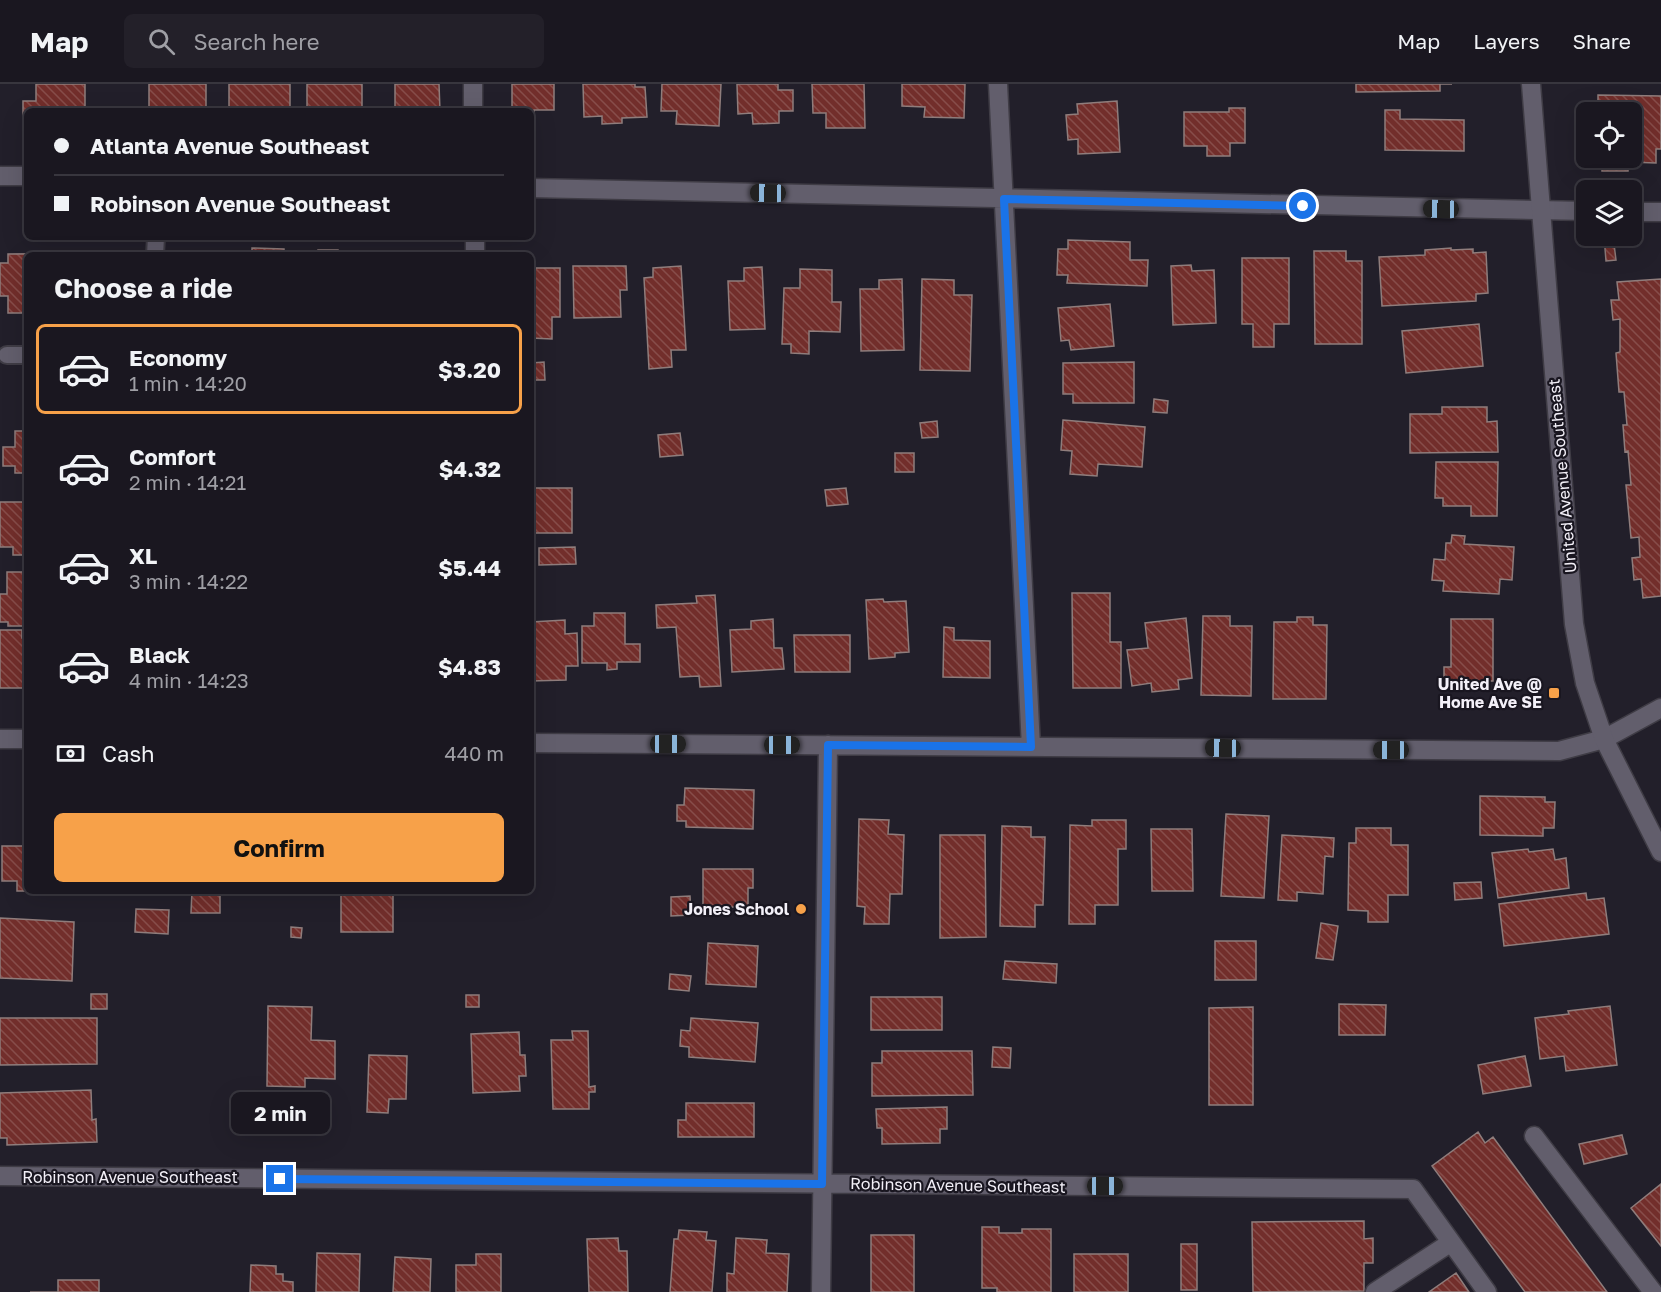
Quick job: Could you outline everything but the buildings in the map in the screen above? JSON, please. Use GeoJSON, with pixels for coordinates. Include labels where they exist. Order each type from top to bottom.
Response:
{"type":"FeatureCollection","features":[{"type":"Feature","properties":{"kind":"street"},"geometry":{"type":"LineString","coordinates":[[473,84],[473,108]]}},
{"type":"Feature","properties":{"kind":"street"},"geometry":{"type":"LineString","coordinates":[[998,84],[1031,747]]}},
{"type":"Feature","properties":{"kind":"street","name":"United Avenue Southeast"},"geometry":{"type":"LineString","coordinates":[[1531,84],[1574,624],[1585,683],[1604,739],[1661,852]]}},
{"type":"Feature","properties":{"kind":"street"},"geometry":{"type":"LineString","coordinates":[[0,176],[24,176]]}},
{"type":"Feature","properties":{"kind":"street"},"geometry":{"type":"LineString","coordinates":[[534,188],[1576,212]]}},
{"type":"Feature","properties":{"kind":"street"},"geometry":{"type":"LineString","coordinates":[[1642,212],[1661,212]]}},
{"type":"Feature","properties":{"kind":"street"},"geometry":{"type":"LineString","coordinates":[[534,743],[1559,751],[1604,739],[1661,708]]}},
{"type":"Feature","properties":{"kind":"street"},"geometry":{"type":"LineString","coordinates":[[0,739],[24,739]]}},
{"type":"Feature","properties":{"kind":"street"},"geometry":{"type":"LineString","coordinates":[[821,1292],[828,745]]}},
{"type":"Feature","properties":{"kind":"street"},"geometry":{"type":"LineString","coordinates":[[1534,1136],[1653,1292]]}},
{"type":"Feature","properties":{"kind":"street","name":"Robinson Avenue Southeast"},"geometry":{"type":"LineString","coordinates":[[0,1176],[1413,1189],[1450,1243]]}},
{"type":"Feature","properties":{"kind":"street"},"geometry":{"type":"LineString","coordinates":[[1375,1292],[1450,1243],[1486,1292]]}},
{"type":"Feature","properties":{"kind":"lane"},"geometry":{"type":"LineString","coordinates":[[7,356],[24,355]]}},
{"type":"Feature","properties":{"kind":"place","name":"United Ave @ Home Ave SE"},"geometry":{"type":"Point","coordinates":[1554,693]}},
{"type":"Feature","properties":{"kind":"place","name":"Jones School"},"geometry":{"type":"Point","coordinates":[801,909]}},
{"type":"Feature","properties":{"kind":"route"},"geometry":{"type":"LineString","coordinates":[[280,1179],[822,1184],[828,745],[1031,747],[1004,199],[1303,206]]}}]}
